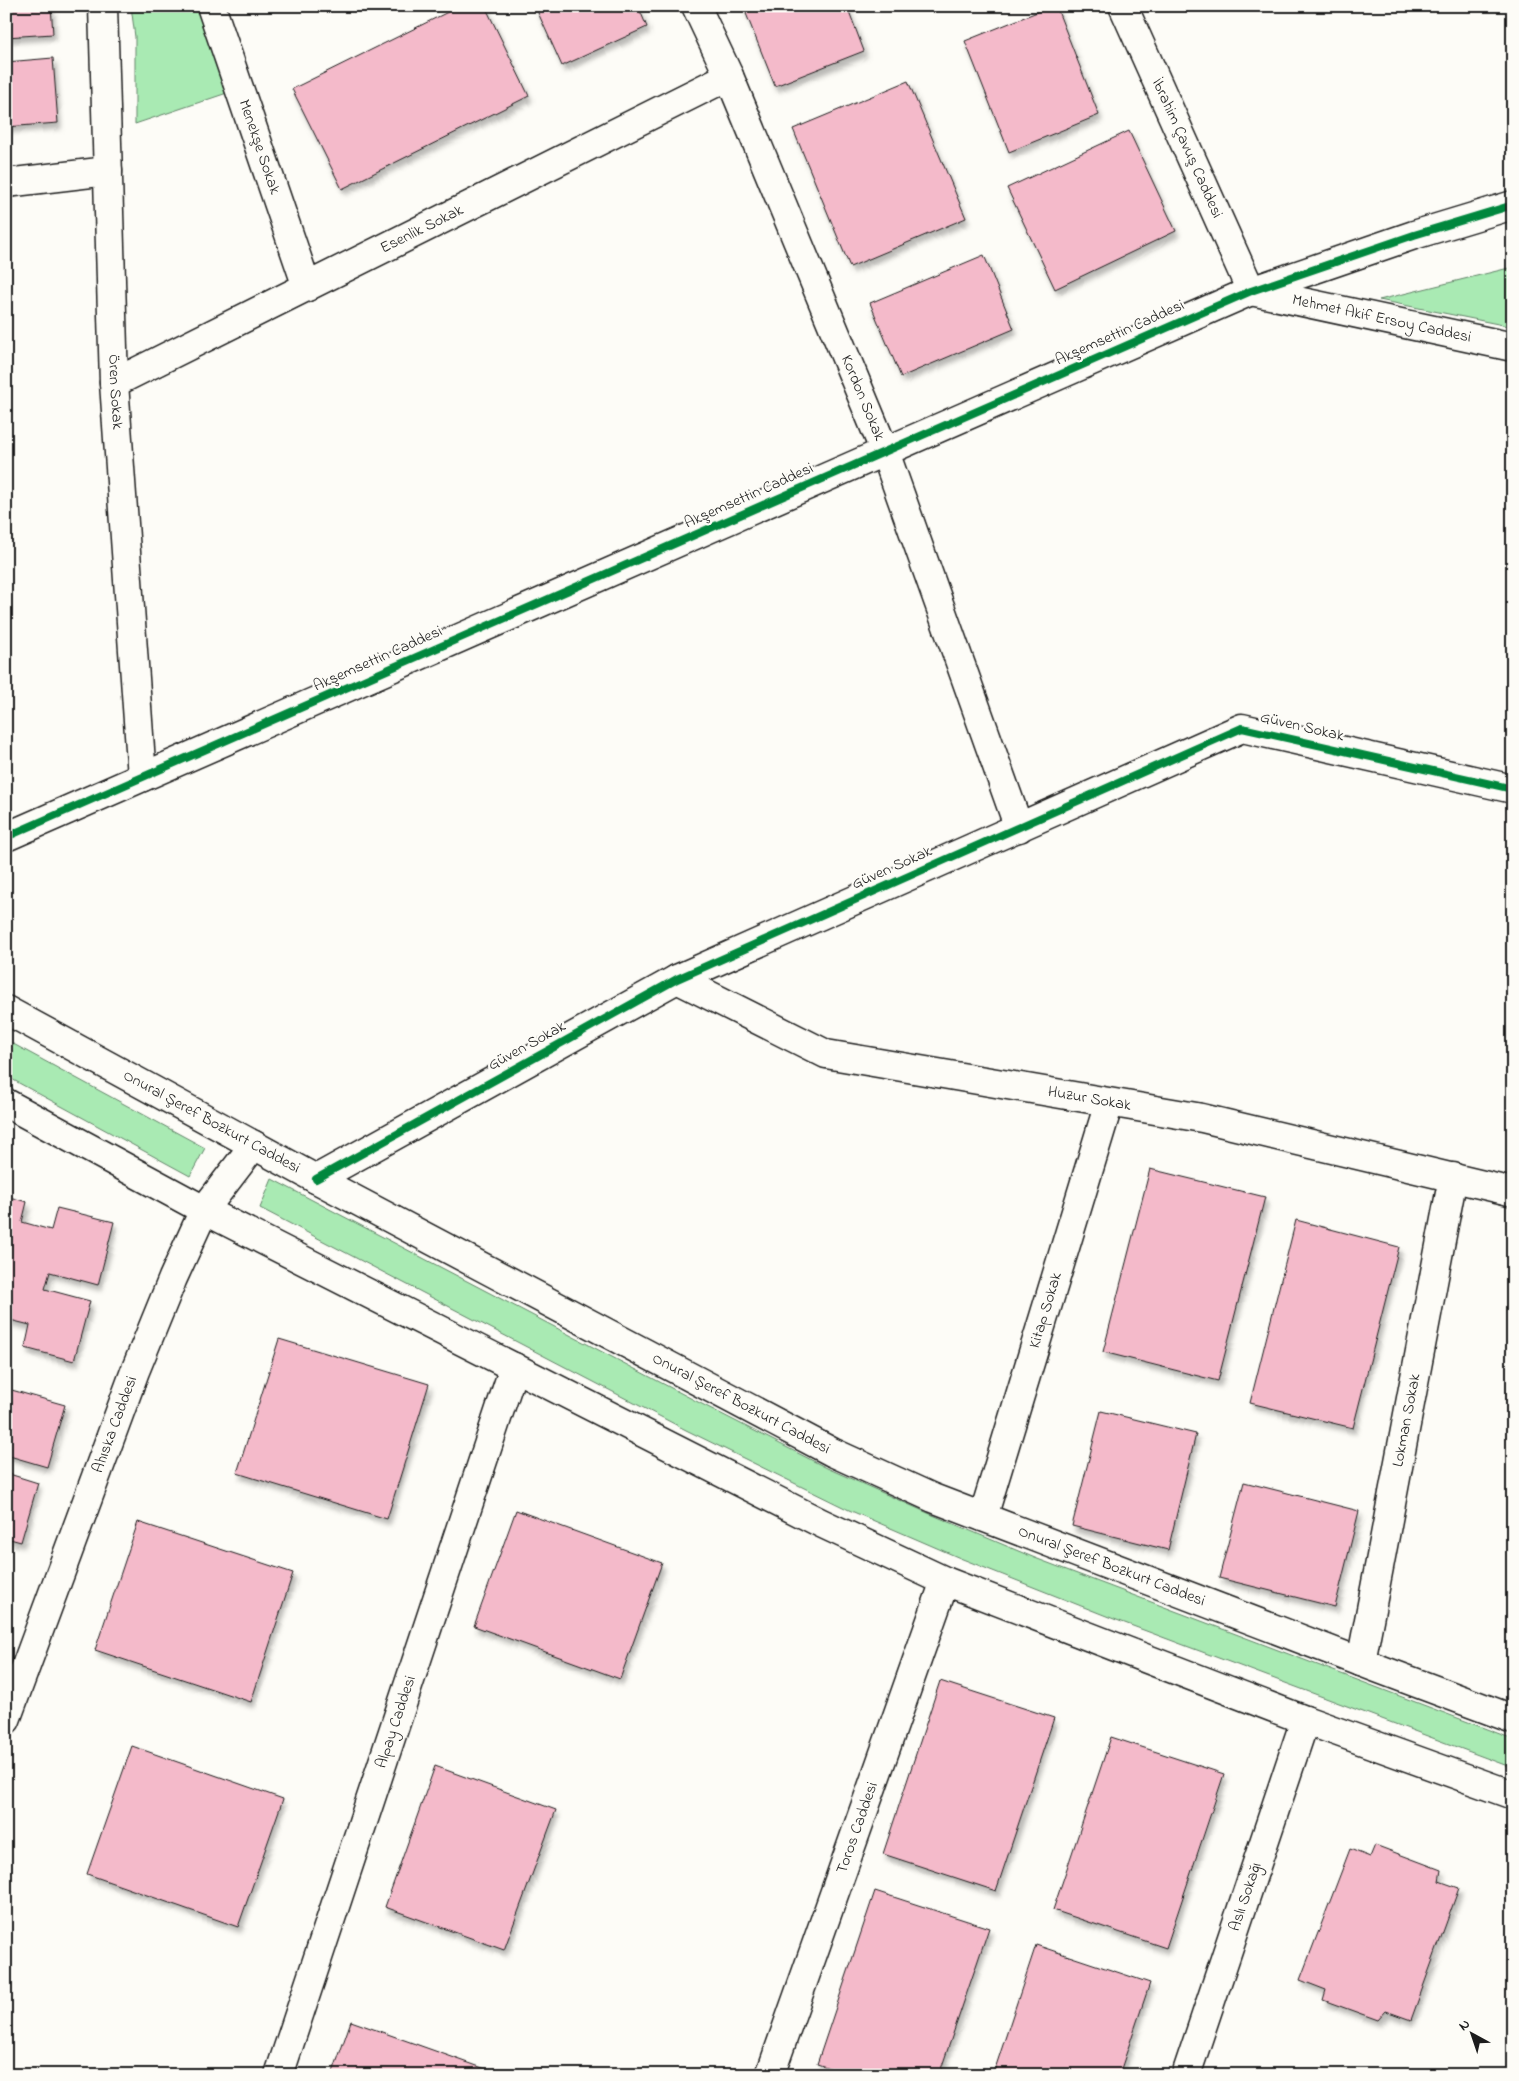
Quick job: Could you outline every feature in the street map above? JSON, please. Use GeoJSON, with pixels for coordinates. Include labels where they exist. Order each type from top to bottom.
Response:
{"type":"FeatureCollection","features":[{"type":"Feature","properties":{"kind":"street","name":"Ören Sokak"},"geometry":{"type":"LineString","coordinates":[[103,6],[114,382],[142,778]]}},
{"type":"Feature","properties":{"kind":"street","name":"Menekşe Sokak"},"geometry":{"type":"LineString","coordinates":[[211,6],[307,286]]}},
{"type":"Feature","properties":{"kind":"street","name":"Kordon Sokak"},"geometry":{"type":"LineString","coordinates":[[696,6],[729,76],[885,452],[1019,828]]}},
{"type":"Feature","properties":{"kind":"street","name":"İbrahim Çavuş Caddesi"},"geometry":{"type":"LineString","coordinates":[[1123,6],[1251,291]]}},
{"type":"Feature","properties":{"kind":"street","name":"Esenlik Sokak"},"geometry":{"type":"LineString","coordinates":[[114,382],[729,76]]}},
{"type":"Feature","properties":{"kind":"street"},"geometry":{"type":"LineString","coordinates":[[6,183],[108,171]]}},
{"type":"Feature","properties":{"kind":"street","name":"Akşemsettin Caddesi"},"geometry":{"type":"LineString","coordinates":[[6,837],[1251,291],[1414,235],[1513,205]]}},
{"type":"Feature","properties":{"kind":"street","name":"Mehmet Akif Ersoy Caddesi"},"geometry":{"type":"LineString","coordinates":[[1251,291],[1513,347]]}},
{"type":"Feature","properties":{"kind":"street","name":"Güven Sokak"},"geometry":{"type":"LineString","coordinates":[[316,1179],[677,979],[1242,728],[1513,789]]}},
{"type":"Feature","properties":{"kind":"street","name":"Huzur Sokak"},"geometry":{"type":"LineString","coordinates":[[677,979],[826,1054],[1202,1118],[1513,1192]]}},
{"type":"Feature","properties":{"kind":"street","name":"Onural Şeref Bozkurt Caddesi"},"geometry":{"type":"LineString","coordinates":[[6,1010],[316,1179],[832,1452],[933,1498],[1513,1719]]}},
{"type":"Feature","properties":{"kind":"street"},"geometry":{"type":"LineString","coordinates":[[6,1102],[204,1210],[821,1523],[945,1582],[1305,1720],[1513,1795]]}},
{"type":"Feature","properties":{"kind":"street","name":"Kitap Sokak"},"geometry":{"type":"LineString","coordinates":[[983,1517],[1109,1103]]}},
{"type":"Feature","properties":{"kind":"street","name":"Ahıska Caddesi"},"geometry":{"type":"LineString","coordinates":[[6,1720],[134,1371],[173,1278],[204,1210],[254,1144]]}},
{"type":"Feature","properties":{"kind":"street","name":"Lokman Sokak"},"geometry":{"type":"LineString","coordinates":[[1361,1662],[1453,1177]]}},
{"type":"Feature","properties":{"kind":"street","name":"Alpay Caddesi"},"geometry":{"type":"LineString","coordinates":[[279,2075],[514,1367]]}},
{"type":"Feature","properties":{"kind":"street","name":"Toros Caddesi"},"geometry":{"type":"LineString","coordinates":[[770,2075],[945,1582]]}},
{"type":"Feature","properties":{"kind":"street","name":"Aslı Sokağı"},"geometry":{"type":"LineString","coordinates":[[1186,2075],[1305,1720]]}},
{"type":"Feature","properties":{"kind":"green space"},"geometry":{"type":"Polygon","coordinates":[[[131,6],[198,6],[230,92],[135,124],[135,37],[131,6]]]}},
{"type":"Feature","properties":{"kind":"green space"},"geometry":{"type":"Polygon","coordinates":[[[1513,267],[1513,327],[1379,300],[1513,267]]]}},
{"type":"Feature","properties":{"kind":"green space"},"geometry":{"type":"Polygon","coordinates":[[[6,1040],[205,1148],[190,1176],[6,1076],[6,1040]]]}},
{"type":"Feature","properties":{"kind":"green space"},"geometry":{"type":"Polygon","coordinates":[[[272,1179],[827,1468],[1035,1558],[1513,1739],[1513,1768],[1114,1619],[960,1558],[849,1510],[686,1430],[260,1208],[272,1179]]]}},
{"type":"Feature","properties":{"kind":"building"},"geometry":{"type":"Polygon","coordinates":[[[6,6],[51,6],[53,34],[6,37],[6,6]]]}},
{"type":"Feature","properties":{"kind":"building"},"geometry":{"type":"Polygon","coordinates":[[[460,6],[485,6],[529,96],[342,189],[292,89],[460,6]]]}},
{"type":"Feature","properties":{"kind":"building"},"geometry":{"type":"Polygon","coordinates":[[[535,6],[638,6],[647,27],[562,66],[535,6]]]}},
{"type":"Feature","properties":{"kind":"building"},"geometry":{"type":"Polygon","coordinates":[[[743,6],[847,6],[864,51],[775,86],[743,6]]]}},
{"type":"Feature","properties":{"kind":"building"},"geometry":{"type":"Polygon","coordinates":[[[1056,6],[1099,115],[1009,152],[965,41],[1056,6]]]}},
{"type":"Feature","properties":{"kind":"building"},"geometry":{"type":"Polygon","coordinates":[[[53,58],[58,123],[6,127],[6,62],[53,58]]]}},
{"type":"Feature","properties":{"kind":"building"},"geometry":{"type":"Polygon","coordinates":[[[908,81],[966,218],[850,267],[793,129],[908,81]]]}},
{"type":"Feature","properties":{"kind":"building"},"geometry":{"type":"Polygon","coordinates":[[[1129,131],[1176,231],[1055,289],[1007,188],[1129,131]]]}},
{"type":"Feature","properties":{"kind":"building"},"geometry":{"type":"Polygon","coordinates":[[[984,255],[1014,329],[901,377],[870,303],[984,255]]]}},
{"type":"Feature","properties":{"kind":"building"},"geometry":{"type":"Polygon","coordinates":[[[1150,1169],[1265,1197],[1218,1381],[1103,1352],[1150,1169]]]}},
{"type":"Feature","properties":{"kind":"building"},"geometry":{"type":"Polygon","coordinates":[[[6,1196],[27,1202],[22,1222],[51,1230],[57,1208],[114,1222],[98,1285],[50,1272],[45,1289],[90,1301],[74,1361],[25,1348],[30,1325],[6,1319],[6,1196]]]}},
{"type":"Feature","properties":{"kind":"building"},"geometry":{"type":"Polygon","coordinates":[[[1296,1220],[1399,1247],[1353,1428],[1250,1403],[1296,1220]]]}},
{"type":"Feature","properties":{"kind":"building"},"geometry":{"type":"Polygon","coordinates":[[[279,1339],[429,1384],[387,1519],[237,1473],[279,1339]]]}},
{"type":"Feature","properties":{"kind":"building"},"geometry":{"type":"Polygon","coordinates":[[[8,1389],[65,1405],[47,1467],[6,1455],[6,1396],[8,1389]]]}},
{"type":"Feature","properties":{"kind":"building"},"geometry":{"type":"Polygon","coordinates":[[[1101,1411],[1196,1434],[1168,1550],[1072,1526],[1101,1411]]]}},
{"type":"Feature","properties":{"kind":"building"},"geometry":{"type":"Polygon","coordinates":[[[6,1473],[38,1483],[21,1542],[6,1538],[6,1473]]]}},
{"type":"Feature","properties":{"kind":"building"},"geometry":{"type":"Polygon","coordinates":[[[1244,1482],[1359,1511],[1335,1607],[1219,1578],[1244,1482]]]}},
{"type":"Feature","properties":{"kind":"building"},"geometry":{"type":"Polygon","coordinates":[[[516,1510],[662,1563],[620,1679],[474,1626],[516,1510]]]}},
{"type":"Feature","properties":{"kind":"building"},"geometry":{"type":"Polygon","coordinates":[[[138,1522],[293,1573],[251,1702],[95,1650],[138,1522]]]}},
{"type":"Feature","properties":{"kind":"building"},"geometry":{"type":"Polygon","coordinates":[[[940,1681],[1054,1718],[996,1891],[883,1854],[940,1681]]]}},
{"type":"Feature","properties":{"kind":"building"},"geometry":{"type":"Polygon","coordinates":[[[1111,1737],[1224,1774],[1166,1948],[1053,1910],[1111,1737]]]}},
{"type":"Feature","properties":{"kind":"building"},"geometry":{"type":"Polygon","coordinates":[[[132,1746],[283,1799],[238,1927],[87,1874],[132,1746]]]}},
{"type":"Feature","properties":{"kind":"building"},"geometry":{"type":"Polygon","coordinates":[[[435,1766],[556,1810],[504,1950],[385,1907],[435,1766]]]}},
{"type":"Feature","properties":{"kind":"building"},"geometry":{"type":"Polygon","coordinates":[[[1375,1845],[1441,1870],[1439,1881],[1459,1888],[1411,2020],[1386,2011],[1378,2020],[1323,2000],[1326,1990],[1300,1980],[1350,1849],[1370,1857],[1375,1845]]]}},
{"type":"Feature","properties":{"kind":"building"},"geometry":{"type":"Polygon","coordinates":[[[875,1891],[989,1928],[939,2075],[851,2075],[817,2064],[875,1891]]]}},
{"type":"Feature","properties":{"kind":"building"},"geometry":{"type":"Polygon","coordinates":[[[1036,1945],[1150,1983],[1119,2075],[993,2075],[1036,1945]]]}},
{"type":"Feature","properties":{"kind":"building"},"geometry":{"type":"Polygon","coordinates":[[[351,2021],[494,2072],[493,2075],[332,2075],[351,2021]]]}},
{"type":"Feature","properties":{"kind":"cycle path"},"geometry":{"type":"LineString","coordinates":[[6,837],[1251,291],[1414,235],[1513,205]]}},
{"type":"Feature","properties":{"kind":"cycle path"},"geometry":{"type":"LineString","coordinates":[[316,1179],[677,979],[1242,728],[1513,789]]}}]}
